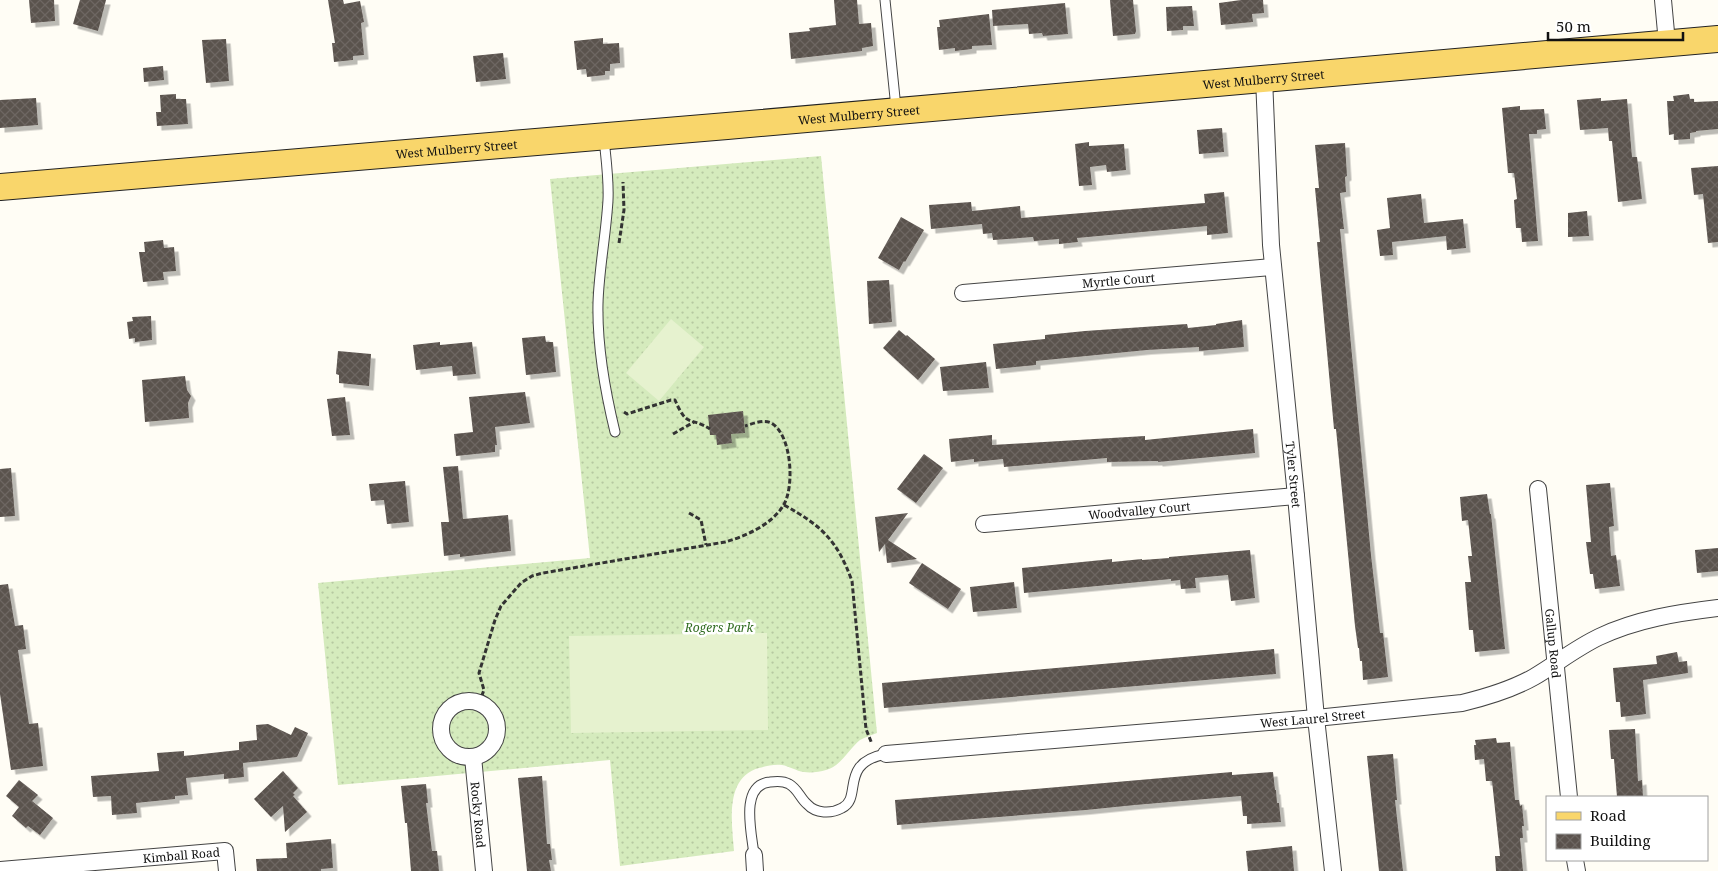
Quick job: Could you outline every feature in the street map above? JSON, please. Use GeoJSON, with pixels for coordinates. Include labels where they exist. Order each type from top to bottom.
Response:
{"type":"FeatureCollection","features":[{"type":"Feature","properties":{"kind":"main road","name":"West Mulberry Street"},"geometry":{"type":"LineString","coordinates":[[0,187],[1718,39]]}},
{"type":"Feature","properties":{"kind":"street"},"geometry":{"type":"LineString","coordinates":[[1663,0],[1668,43]]}},
{"type":"Feature","properties":{"kind":"street","name":"Tyler Street"},"geometry":{"type":"LineString","coordinates":[[1264,78],[1273,267],[1316,718],[1333,871]]}},
{"type":"Feature","properties":{"kind":"street","name":"Myrtle Court"},"geometry":{"type":"LineString","coordinates":[[963,294],[1273,267]]}},
{"type":"Feature","properties":{"kind":"street","name":"Gallup Road"},"geometry":{"type":"LineString","coordinates":[[1538,490],[1569,796]]}},
{"type":"Feature","properties":{"kind":"street","name":"Woodvalley Court"},"geometry":{"type":"LineString","coordinates":[[984,524],[1296,496]]}},
{"type":"Feature","properties":{"kind":"street","name":"West Laurel Street"},"geometry":{"type":"LineString","coordinates":[[886,754],[1443,706],[1481,699],[1517,686],[1582,646],[1643,620],[1718,608]]}},
{"type":"Feature","properties":{"kind":"street"},"geometry":{"type":"LineString","coordinates":[[464,701],[479,703],[489,709],[497,725],[494,742],[489,749],[473,757],[464,757],[448,749],[443,742],[441,733],[443,716],[456,704],[464,701]]}},
{"type":"Feature","properties":{"kind":"street","name":"Rocky Road"},"geometry":{"type":"LineString","coordinates":[[473,757],[484,871]]}},
{"type":"Feature","properties":{"kind":"street","name":"Kimball Road"},"geometry":{"type":"LineString","coordinates":[[0,870],[225,852],[227,871]]}},
{"type":"Feature","properties":{"kind":"lane"},"geometry":{"type":"LineString","coordinates":[[884,0],[896,111]]}},
{"type":"Feature","properties":{"kind":"lane"},"geometry":{"type":"LineString","coordinates":[[604,136],[608,198],[598,304],[604,375],[615,432]]}},
{"type":"Feature","properties":{"kind":"lane"},"geometry":{"type":"LineString","coordinates":[[754,863],[749,807],[752,795],[758,787],[766,783],[778,781],[788,784],[796,789],[807,805],[814,810],[826,813],[836,811],[845,808],[851,797],[856,775],[861,766],[867,760],[886,754]]}},
{"type":"Feature","properties":{"kind":"path"},"geometry":{"type":"LineString","coordinates":[[617,249],[624,210],[622,175]]}},
{"type":"Feature","properties":{"kind":"path"},"geometry":{"type":"LineString","coordinates":[[623,411],[627,414],[675,400],[686,420],[699,423],[710,429]]}},
{"type":"Feature","properties":{"kind":"path"},"geometry":{"type":"LineString","coordinates":[[673,434],[694,422]]}},
{"type":"Feature","properties":{"kind":"path"},"geometry":{"type":"LineString","coordinates":[[479,703],[484,690],[479,673],[494,620],[501,606],[521,583],[532,576],[543,573],[725,542],[756,529],[784,505],[788,493],[790,474],[787,446],[773,424],[766,422],[744,426]]}},
{"type":"Feature","properties":{"kind":"path"},"geometry":{"type":"LineString","coordinates":[[784,505],[809,519],[824,532],[839,550],[852,581],[866,729],[872,744]]}},
{"type":"Feature","properties":{"kind":"path"},"geometry":{"type":"LineString","coordinates":[[689,513],[701,520],[706,545]]}},
{"type":"Feature","properties":{"kind":"green space","name":"Rogers Park"},"geometry":{"type":"Polygon","coordinates":[[[821,156],[877,733],[860,740],[840,762],[826,770],[806,772],[776,765],[759,768],[748,773],[740,781],[735,791],[732,815],[734,851],[620,866],[610,760],[338,785],[318,583],[590,558],[550,179],[821,156]]]}},
{"type":"Feature","properties":{"kind":"green space"},"geometry":{"type":"Polygon","coordinates":[[[671,319],[704,347],[659,401],[626,373],[671,319]]]}},
{"type":"Feature","properties":{"kind":"green space"},"geometry":{"type":"Polygon","coordinates":[[[767,633],[768,730],[571,733],[569,636],[767,633]]]}},
{"type":"Feature","properties":{"kind":"building"},"geometry":{"type":"Polygon","coordinates":[[[29,0],[54,0],[55,21],[31,23],[29,0]]]}},
{"type":"Feature","properties":{"kind":"building"},"geometry":{"type":"Polygon","coordinates":[[[80,0],[106,0],[98,31],[73,24],[80,0]]]}},
{"type":"Feature","properties":{"kind":"building"},"geometry":{"type":"Polygon","coordinates":[[[328,0],[343,0],[344,4],[360,1],[364,22],[361,23],[364,55],[353,56],[353,60],[334,62],[332,43],[335,43],[328,0]]]}},
{"type":"Feature","properties":{"kind":"building"},"geometry":{"type":"Polygon","coordinates":[[[834,0],[857,0],[859,24],[871,23],[873,46],[862,48],[862,51],[791,59],[789,33],[810,31],[809,28],[836,25],[834,0]]]}},
{"type":"Feature","properties":{"kind":"building"},"geometry":{"type":"Polygon","coordinates":[[[1110,0],[1133,0],[1135,34],[1113,36],[1110,0]]]}},
{"type":"Feature","properties":{"kind":"building"},"geometry":{"type":"Polygon","coordinates":[[[1263,0],[1264,13],[1252,14],[1253,22],[1221,25],[1219,3],[1263,0]]]}},
{"type":"Feature","properties":{"kind":"building"},"geometry":{"type":"Polygon","coordinates":[[[1065,3],[1068,34],[1043,36],[1042,33],[1029,34],[1028,24],[993,26],[992,10],[1065,3]]]}},
{"type":"Feature","properties":{"kind":"building"},"geometry":{"type":"Polygon","coordinates":[[[1192,6],[1194,26],[1183,26],[1183,30],[1167,31],[1166,7],[1192,6]]]}},
{"type":"Feature","properties":{"kind":"building"},"geometry":{"type":"Polygon","coordinates":[[[989,14],[992,45],[972,46],[972,49],[955,51],[955,48],[939,50],[937,27],[940,27],[939,20],[989,14]]]}},
{"type":"Feature","properties":{"kind":"building"},"geometry":{"type":"Polygon","coordinates":[[[603,38],[603,44],[619,43],[620,63],[610,64],[610,71],[605,71],[605,75],[587,77],[586,69],[577,70],[574,41],[603,38]]]}},
{"type":"Feature","properties":{"kind":"building"},"geometry":{"type":"Polygon","coordinates":[[[226,39],[229,81],[206,83],[202,40],[226,39]]]}},
{"type":"Feature","properties":{"kind":"building"},"geometry":{"type":"Polygon","coordinates":[[[503,53],[506,79],[476,82],[473,56],[503,53]]]}},
{"type":"Feature","properties":{"kind":"building"},"geometry":{"type":"Polygon","coordinates":[[[163,66],[164,80],[144,82],[143,68],[163,66]]]}},
{"type":"Feature","properties":{"kind":"building"},"geometry":{"type":"Polygon","coordinates":[[[176,94],[176,99],[186,99],[188,124],[157,126],[156,112],[161,112],[160,95],[176,94]]]}},
{"type":"Feature","properties":{"kind":"building"},"geometry":{"type":"Polygon","coordinates":[[[1689,94],[1690,99],[1694,99],[1694,102],[1718,101],[1718,129],[1696,131],[1690,133],[1690,139],[1674,140],[1674,134],[1669,135],[1667,101],[1674,101],[1673,96],[1689,94]]]}},
{"type":"Feature","properties":{"kind":"building"},"geometry":{"type":"Polygon","coordinates":[[[36,98],[38,125],[0,128],[0,100],[36,98]]]}},
{"type":"Feature","properties":{"kind":"building"},"geometry":{"type":"Polygon","coordinates":[[[1601,98],[1601,101],[1627,99],[1632,157],[1637,157],[1642,199],[1618,202],[1612,141],[1609,141],[1608,128],[1580,130],[1577,100],[1601,98]]]}},
{"type":"Feature","properties":{"kind":"building"},"geometry":{"type":"Polygon","coordinates":[[[1520,106],[1520,110],[1544,109],[1546,129],[1537,130],[1537,134],[1529,134],[1538,241],[1522,242],[1521,228],[1516,228],[1514,200],[1517,199],[1514,173],[1508,173],[1502,108],[1520,106]]]}},
{"type":"Feature","properties":{"kind":"building"},"geometry":{"type":"Polygon","coordinates":[[[1222,128],[1224,152],[1199,154],[1197,130],[1222,128]]]}},
{"type":"Feature","properties":{"kind":"building"},"geometry":{"type":"Polygon","coordinates":[[[1089,142],[1089,146],[1124,144],[1126,170],[1107,172],[1106,165],[1090,167],[1092,185],[1079,186],[1075,144],[1089,142]]]}},
{"type":"Feature","properties":{"kind":"building"},"geometry":{"type":"Polygon","coordinates":[[[1345,143],[1346,192],[1340,193],[1344,229],[1340,229],[1371,555],[1380,633],[1383,633],[1388,677],[1363,680],[1362,661],[1360,661],[1355,626],[1336,429],[1334,429],[1317,242],[1320,242],[1315,188],[1319,188],[1315,145],[1345,143]]]}},
{"type":"Feature","properties":{"kind":"building"},"geometry":{"type":"Polygon","coordinates":[[[1718,166],[1718,242],[1708,243],[1703,194],[1694,195],[1691,168],[1718,166]]]}},
{"type":"Feature","properties":{"kind":"building"},"geometry":{"type":"Polygon","coordinates":[[[1224,192],[1228,233],[1207,235],[1207,226],[1077,238],[1078,242],[1059,244],[1059,239],[1034,241],[1033,237],[993,240],[992,233],[983,234],[982,224],[931,229],[929,205],[971,202],[972,211],[1020,206],[1021,218],[1205,203],[1204,194],[1224,192]]]}},
{"type":"Feature","properties":{"kind":"building"},"geometry":{"type":"Polygon","coordinates":[[[1421,194],[1424,223],[1463,219],[1466,248],[1447,250],[1446,236],[1392,242],[1393,255],[1380,256],[1377,230],[1390,228],[1387,198],[1421,194]]]}},
{"type":"Feature","properties":{"kind":"building"},"geometry":{"type":"Polygon","coordinates":[[[1587,211],[1589,236],[1568,237],[1568,213],[1587,211]]]}},
{"type":"Feature","properties":{"kind":"building"},"geometry":{"type":"Polygon","coordinates":[[[901,217],[924,230],[899,270],[878,258],[901,217]]]}},
{"type":"Feature","properties":{"kind":"building"},"geometry":{"type":"Polygon","coordinates":[[[163,240],[164,248],[174,247],[176,271],[163,272],[164,280],[143,282],[139,252],[145,252],[144,242],[163,240]]]}},
{"type":"Feature","properties":{"kind":"building"},"geometry":{"type":"Polygon","coordinates":[[[889,280],[892,322],[869,324],[867,281],[889,280]]]}},
{"type":"Feature","properties":{"kind":"building"},"geometry":{"type":"Polygon","coordinates":[[[151,316],[152,340],[135,342],[135,338],[129,339],[127,322],[133,321],[132,317],[151,316]]]}},
{"type":"Feature","properties":{"kind":"building"},"geometry":{"type":"Polygon","coordinates":[[[1242,320],[1244,347],[1199,351],[1199,347],[1147,350],[1036,361],[1036,365],[996,369],[993,344],[1045,339],[1045,335],[1085,331],[1187,324],[1188,328],[1242,320]]]}},
{"type":"Feature","properties":{"kind":"building"},"geometry":{"type":"Polygon","coordinates":[[[899,330],[935,359],[918,380],[883,348],[899,330]]]}},
{"type":"Feature","properties":{"kind":"building"},"geometry":{"type":"Polygon","coordinates":[[[545,336],[546,342],[553,342],[556,372],[526,375],[522,338],[545,336]]]}},
{"type":"Feature","properties":{"kind":"building"},"geometry":{"type":"Polygon","coordinates":[[[440,342],[440,345],[472,342],[476,374],[453,376],[452,366],[416,370],[413,345],[440,342]]]}},
{"type":"Feature","properties":{"kind":"building"},"geometry":{"type":"Polygon","coordinates":[[[338,351],[371,354],[369,386],[339,383],[339,375],[336,374],[338,351]]]}},
{"type":"Feature","properties":{"kind":"building"},"geometry":{"type":"Polygon","coordinates":[[[986,362],[989,388],[943,391],[940,367],[986,362]]]}},
{"type":"Feature","properties":{"kind":"building"},"geometry":{"type":"Polygon","coordinates":[[[185,376],[187,390],[191,396],[188,403],[189,418],[145,422],[142,380],[185,376]]]}},
{"type":"Feature","properties":{"kind":"building"},"geometry":{"type":"Polygon","coordinates":[[[525,392],[530,423],[495,427],[497,445],[495,445],[495,452],[456,456],[454,434],[473,432],[469,397],[525,392]]]}},
{"type":"Feature","properties":{"kind":"building"},"geometry":{"type":"Polygon","coordinates":[[[345,397],[350,435],[332,436],[327,399],[345,397]]]}},
{"type":"Feature","properties":{"kind":"building"},"geometry":{"type":"Polygon","coordinates":[[[743,411],[745,433],[731,434],[732,443],[717,445],[716,435],[710,435],[708,415],[743,411]]]}},
{"type":"Feature","properties":{"kind":"building"},"geometry":{"type":"Polygon","coordinates":[[[1253,429],[1255,453],[1158,462],[1107,462],[1107,458],[1004,467],[1003,459],[974,462],[974,459],[951,462],[949,439],[992,435],[992,445],[1145,436],[1145,440],[1253,429]]]}},
{"type":"Feature","properties":{"kind":"building"},"geometry":{"type":"Polygon","coordinates":[[[924,454],[943,468],[916,503],[897,489],[924,454]]]}},
{"type":"Feature","properties":{"kind":"building"},"geometry":{"type":"Polygon","coordinates":[[[458,466],[463,519],[508,515],[511,551],[460,557],[460,554],[444,556],[441,522],[449,522],[443,467],[458,466]]]}},
{"type":"Feature","properties":{"kind":"building"},"geometry":{"type":"Polygon","coordinates":[[[11,468],[15,516],[0,517],[0,469],[11,468]]]}},
{"type":"Feature","properties":{"kind":"building"},"geometry":{"type":"Polygon","coordinates":[[[405,481],[409,522],[387,524],[384,500],[371,501],[369,484],[405,481]]]}},
{"type":"Feature","properties":{"kind":"building"},"geometry":{"type":"Polygon","coordinates":[[[1610,483],[1614,526],[1609,527],[1611,556],[1616,555],[1620,586],[1595,589],[1593,574],[1590,574],[1586,542],[1591,542],[1586,485],[1610,483]]]}},
{"type":"Feature","properties":{"kind":"building"},"geometry":{"type":"Polygon","coordinates":[[[1487,494],[1491,514],[1505,649],[1475,652],[1473,630],[1469,630],[1465,582],[1471,582],[1468,556],[1472,556],[1468,520],[1462,521],[1460,497],[1487,494]]]}},
{"type":"Feature","properties":{"kind":"building"},"geometry":{"type":"Polygon","coordinates":[[[908,513],[888,540],[917,559],[887,563],[885,544],[879,552],[875,517],[908,513]]]}},
{"type":"Feature","properties":{"kind":"building"},"geometry":{"type":"Polygon","coordinates":[[[1718,548],[1718,571],[1697,573],[1695,550],[1718,548]]]}},
{"type":"Feature","properties":{"kind":"building"},"geometry":{"type":"Polygon","coordinates":[[[1250,550],[1255,598],[1231,601],[1228,575],[1195,578],[1196,588],[1181,589],[1180,580],[1171,581],[1171,579],[1024,593],[1022,568],[1112,559],[1112,562],[1250,550]]]}},
{"type":"Feature","properties":{"kind":"building"},"geometry":{"type":"Polygon","coordinates":[[[922,563],[961,589],[948,609],[909,583],[922,563]]]}},
{"type":"Feature","properties":{"kind":"building"},"geometry":{"type":"Polygon","coordinates":[[[1014,582],[1017,608],[973,612],[970,587],[1014,582]]]}},
{"type":"Feature","properties":{"kind":"building"},"geometry":{"type":"Polygon","coordinates":[[[8,584],[15,626],[23,625],[26,649],[18,650],[29,724],[38,723],[43,766],[11,770],[0,694],[0,585],[8,584]]]}},
{"type":"Feature","properties":{"kind":"building"},"geometry":{"type":"Polygon","coordinates":[[[1274,649],[1276,674],[884,708],[882,683],[1274,649]]]}},
{"type":"Feature","properties":{"kind":"building"},"geometry":{"type":"Polygon","coordinates":[[[1677,652],[1679,662],[1687,661],[1688,673],[1643,680],[1646,714],[1621,717],[1620,702],[1616,702],[1613,668],[1657,664],[1656,656],[1677,652]]]}},
{"type":"Feature","properties":{"kind":"building"},"geometry":{"type":"Polygon","coordinates":[[[268,724],[291,735],[295,727],[308,733],[297,757],[243,763],[244,777],[224,779],[224,774],[186,778],[188,795],[175,796],[175,799],[136,803],[137,813],[112,815],[111,796],[93,797],[91,776],[159,771],[157,753],[184,751],[184,756],[239,750],[239,742],[257,740],[256,725],[268,724]]]}},
{"type":"Feature","properties":{"kind":"building"},"geometry":{"type":"Polygon","coordinates":[[[1635,729],[1638,781],[1642,780],[1643,796],[1617,796],[1614,759],[1611,759],[1609,730],[1635,729]]]}},
{"type":"Feature","properties":{"kind":"building"},"geometry":{"type":"Polygon","coordinates":[[[1496,738],[1497,743],[1510,742],[1515,800],[1519,800],[1520,806],[1522,805],[1524,826],[1522,826],[1523,838],[1520,838],[1523,871],[1496,871],[1495,856],[1500,856],[1492,781],[1486,781],[1484,759],[1475,760],[1474,745],[1476,745],[1475,740],[1496,738]]]}},
{"type":"Feature","properties":{"kind":"building"},"geometry":{"type":"Polygon","coordinates":[[[1393,754],[1397,800],[1395,800],[1403,871],[1379,871],[1367,756],[1393,754]]]}},
{"type":"Feature","properties":{"kind":"building"},"geometry":{"type":"Polygon","coordinates":[[[283,771],[298,788],[293,793],[295,795],[293,796],[307,812],[285,832],[283,806],[271,817],[254,799],[283,771]]]}},
{"type":"Feature","properties":{"kind":"building"},"geometry":{"type":"Polygon","coordinates":[[[1232,772],[1232,775],[1273,772],[1281,822],[1247,824],[1247,816],[1243,816],[1241,796],[897,825],[895,800],[1232,772]]]}},
{"type":"Feature","properties":{"kind":"building"},"geometry":{"type":"Polygon","coordinates":[[[542,776],[547,844],[550,844],[552,860],[549,860],[551,871],[527,871],[518,778],[542,776]]]}},
{"type":"Feature","properties":{"kind":"building"},"geometry":{"type":"Polygon","coordinates":[[[19,780],[38,795],[32,801],[53,818],[40,835],[28,826],[26,828],[12,816],[19,807],[6,796],[19,780]]]}},
{"type":"Feature","properties":{"kind":"building"},"geometry":{"type":"Polygon","coordinates":[[[426,784],[428,803],[426,803],[432,851],[437,851],[439,871],[411,871],[407,823],[405,823],[401,786],[426,784]]]}},
{"type":"Feature","properties":{"kind":"building"},"geometry":{"type":"Polygon","coordinates":[[[331,839],[333,868],[321,869],[321,871],[257,871],[256,859],[287,858],[286,843],[331,839]]]}},
{"type":"Feature","properties":{"kind":"building"},"geometry":{"type":"Polygon","coordinates":[[[1292,846],[1294,871],[1248,871],[1246,851],[1292,846]]]}}]}
